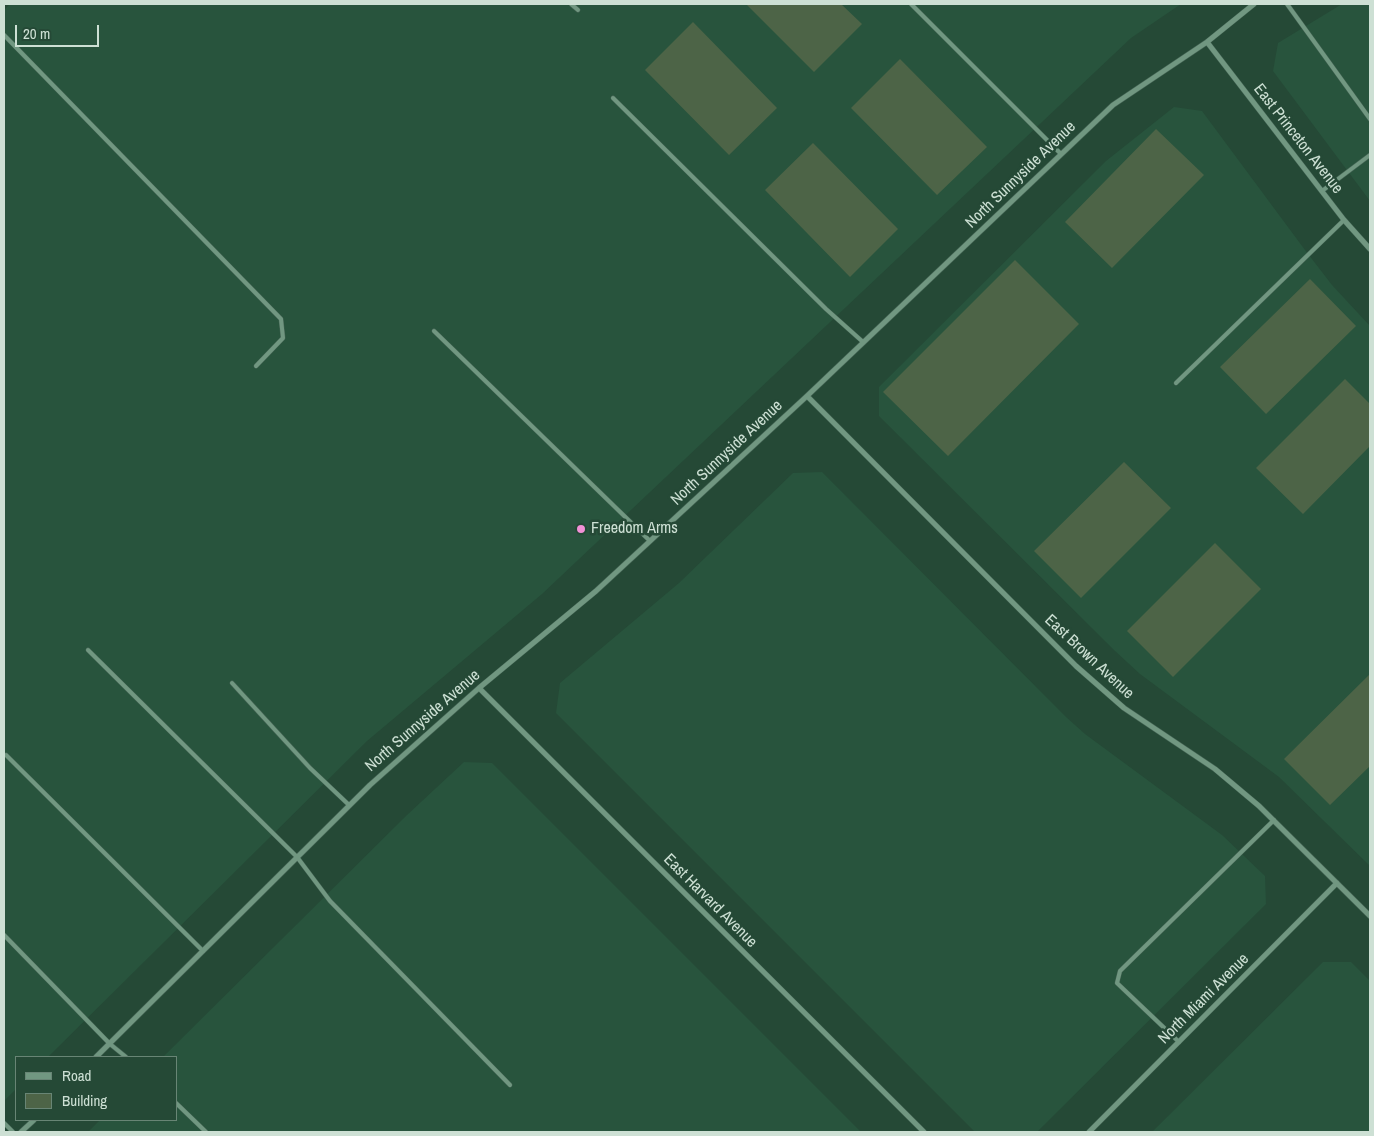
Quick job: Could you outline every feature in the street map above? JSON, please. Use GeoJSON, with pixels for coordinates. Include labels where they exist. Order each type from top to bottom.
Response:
{"type":"FeatureCollection","features":[{"type":"Feature","properties":{"kind":"street","name":"North Sunnyside Avenue"},"geometry":{"type":"LineString","coordinates":[[97,1056],[370,785],[479,688],[596,591],[807,396],[1112,105],[1207,42],[1254,4]]}},
{"type":"Feature","properties":{"kind":"street","name":"East Princeton Avenue"},"geometry":{"type":"LineString","coordinates":[[1207,42],[1344,220],[1370,249]]}},
{"type":"Feature","properties":{"kind":"street","name":"East Brown Avenue"},"geometry":{"type":"LineString","coordinates":[[807,396],[1076,666],[1124,708],[1215,769],[1274,820],[1370,916]]}},
{"type":"Feature","properties":{"kind":"street","name":"East Harvard Avenue"},"geometry":{"type":"LineString","coordinates":[[479,688],[924,1132]]}},
{"type":"Feature","properties":{"kind":"street","name":"North Miami Avenue"},"geometry":{"type":"LineString","coordinates":[[1089,1132],[1337,883]]}},
{"type":"Feature","properties":{"kind":"street"},"geometry":{"type":"LineString","coordinates":[[21,1132],[33,1121]]}},
{"type":"Feature","properties":{"kind":"lane"},"geometry":{"type":"LineString","coordinates":[[571,4],[578,10]]}},
{"type":"Feature","properties":{"kind":"lane"},"geometry":{"type":"LineString","coordinates":[[911,4],[1061,154]]}},
{"type":"Feature","properties":{"kind":"lane"},"geometry":{"type":"LineString","coordinates":[[1287,4],[1370,119]]}},
{"type":"Feature","properties":{"kind":"lane"},"geometry":{"type":"LineString","coordinates":[[4,34],[281,319],[283,338],[256,366]]}},
{"type":"Feature","properties":{"kind":"lane"},"geometry":{"type":"LineString","coordinates":[[613,98],[826,309],[863,342]]}},
{"type":"Feature","properties":{"kind":"lane"},"geometry":{"type":"LineString","coordinates":[[1322,191],[1370,155]]}},
{"type":"Feature","properties":{"kind":"lane"},"geometry":{"type":"LineString","coordinates":[[1176,382],[1344,220]]}},
{"type":"Feature","properties":{"kind":"lane"},"geometry":{"type":"LineString","coordinates":[[434,330],[650,541]]}},
{"type":"Feature","properties":{"kind":"lane"},"geometry":{"type":"LineString","coordinates":[[88,650],[297,857],[330,901],[510,1085]]}},
{"type":"Feature","properties":{"kind":"lane"},"geometry":{"type":"LineString","coordinates":[[232,684],[310,768],[349,806]]}},
{"type":"Feature","properties":{"kind":"lane"},"geometry":{"type":"LineString","coordinates":[[6,755],[203,950]]}},
{"type":"Feature","properties":{"kind":"lane"},"geometry":{"type":"LineString","coordinates":[[1179,1042],[1117,983],[1120,971],[1274,820]]}},
{"type":"Feature","properties":{"kind":"lane"},"geometry":{"type":"LineString","coordinates":[[4,935],[110,1044],[125,1056]]}},
{"type":"Feature","properties":{"kind":"lane"},"geometry":{"type":"LineString","coordinates":[[178,1105],[206,1132]]}},
{"type":"Feature","properties":{"kind":"lane"},"geometry":{"type":"LineString","coordinates":[[4,1123],[13,1132]]}},
{"type":"Feature","properties":{"kind":"shaded area"},"geometry":{"type":"Polygon","coordinates":[[[10,4],[1181,4],[1131,38],[542,594],[367,741],[49,1056],[15,1056],[15,1090],[4,1101],[4,10],[10,4]]]}},
{"type":"Feature","properties":{"kind":"shaded area"},"geometry":{"type":"Polygon","coordinates":[[[1342,4],[1370,4],[1370,201],[1273,71],[1278,43],[1342,4]]]}},
{"type":"Feature","properties":{"kind":"shaded area"},"geometry":{"type":"Polygon","coordinates":[[[1174,107],[1202,111],[1332,285],[1370,326],[1370,866],[1279,777],[1140,674],[879,416],[879,387],[1106,161],[1174,107]]]}},
{"type":"Feature","properties":{"kind":"shaded area"},"geometry":{"type":"Polygon","coordinates":[[[822,472],[1066,717],[1085,734],[1222,835],[1265,876],[1266,904],[1037,1132],[975,1132],[556,713],[560,683],[679,583],[793,473],[822,472]]]}},
{"type":"Feature","properties":{"kind":"shaded area"},"geometry":{"type":"Polygon","coordinates":[[[464,762],[492,763],[861,1132],[88,1132],[99,1121],[178,1121],[178,1056],[164,1056],[407,815],[464,762]]]}},
{"type":"Feature","properties":{"kind":"shaded area"},"geometry":{"type":"Polygon","coordinates":[[[1323,962],[1351,962],[1370,981],[1370,1132],[1152,1132],[1323,962]]]}},
{"type":"Feature","properties":{"kind":"building"},"geometry":{"type":"Polygon","coordinates":[[[746,4],[841,4],[862,24],[814,72],[746,4]]]}},
{"type":"Feature","properties":{"kind":"building"},"geometry":{"type":"Polygon","coordinates":[[[693,22],[777,108],[729,155],[645,70],[693,22]]]}},
{"type":"Feature","properties":{"kind":"building"},"geometry":{"type":"Polygon","coordinates":[[[900,59],[987,147],[937,195],[851,108],[900,59]]]}},
{"type":"Feature","properties":{"kind":"building"},"geometry":{"type":"Polygon","coordinates":[[[1156,129],[1204,175],[1112,268],[1065,222],[1156,129]]]}},
{"type":"Feature","properties":{"kind":"building"},"geometry":{"type":"Polygon","coordinates":[[[813,143],[898,229],[850,277],[765,190],[813,143]]]}},
{"type":"Feature","properties":{"kind":"building"},"geometry":{"type":"Polygon","coordinates":[[[1015,260],[1079,324],[948,456],[883,392],[1015,260]]]}},
{"type":"Feature","properties":{"kind":"building"},"geometry":{"type":"Polygon","coordinates":[[[1310,279],[1356,326],[1266,414],[1220,367],[1310,279]]]}},
{"type":"Feature","properties":{"kind":"building"},"geometry":{"type":"Polygon","coordinates":[[[1345,379],[1370,404],[1370,446],[1303,514],[1256,468],[1345,379]]]}},
{"type":"Feature","properties":{"kind":"building"},"geometry":{"type":"Polygon","coordinates":[[[1124,462],[1171,508],[1081,598],[1034,551],[1124,462]]]}},
{"type":"Feature","properties":{"kind":"building"},"geometry":{"type":"Polygon","coordinates":[[[1215,543],[1261,589],[1173,677],[1127,631],[1215,543]]]}},
{"type":"Feature","properties":{"kind":"building"},"geometry":{"type":"Polygon","coordinates":[[[1370,674],[1370,766],[1330,805],[1284,759],[1370,674]]]}},
{"type":"Feature","properties":{"kind":"place","name":"Freedom Arms"},"geometry":{"type":"Point","coordinates":[581,529]}}]}
